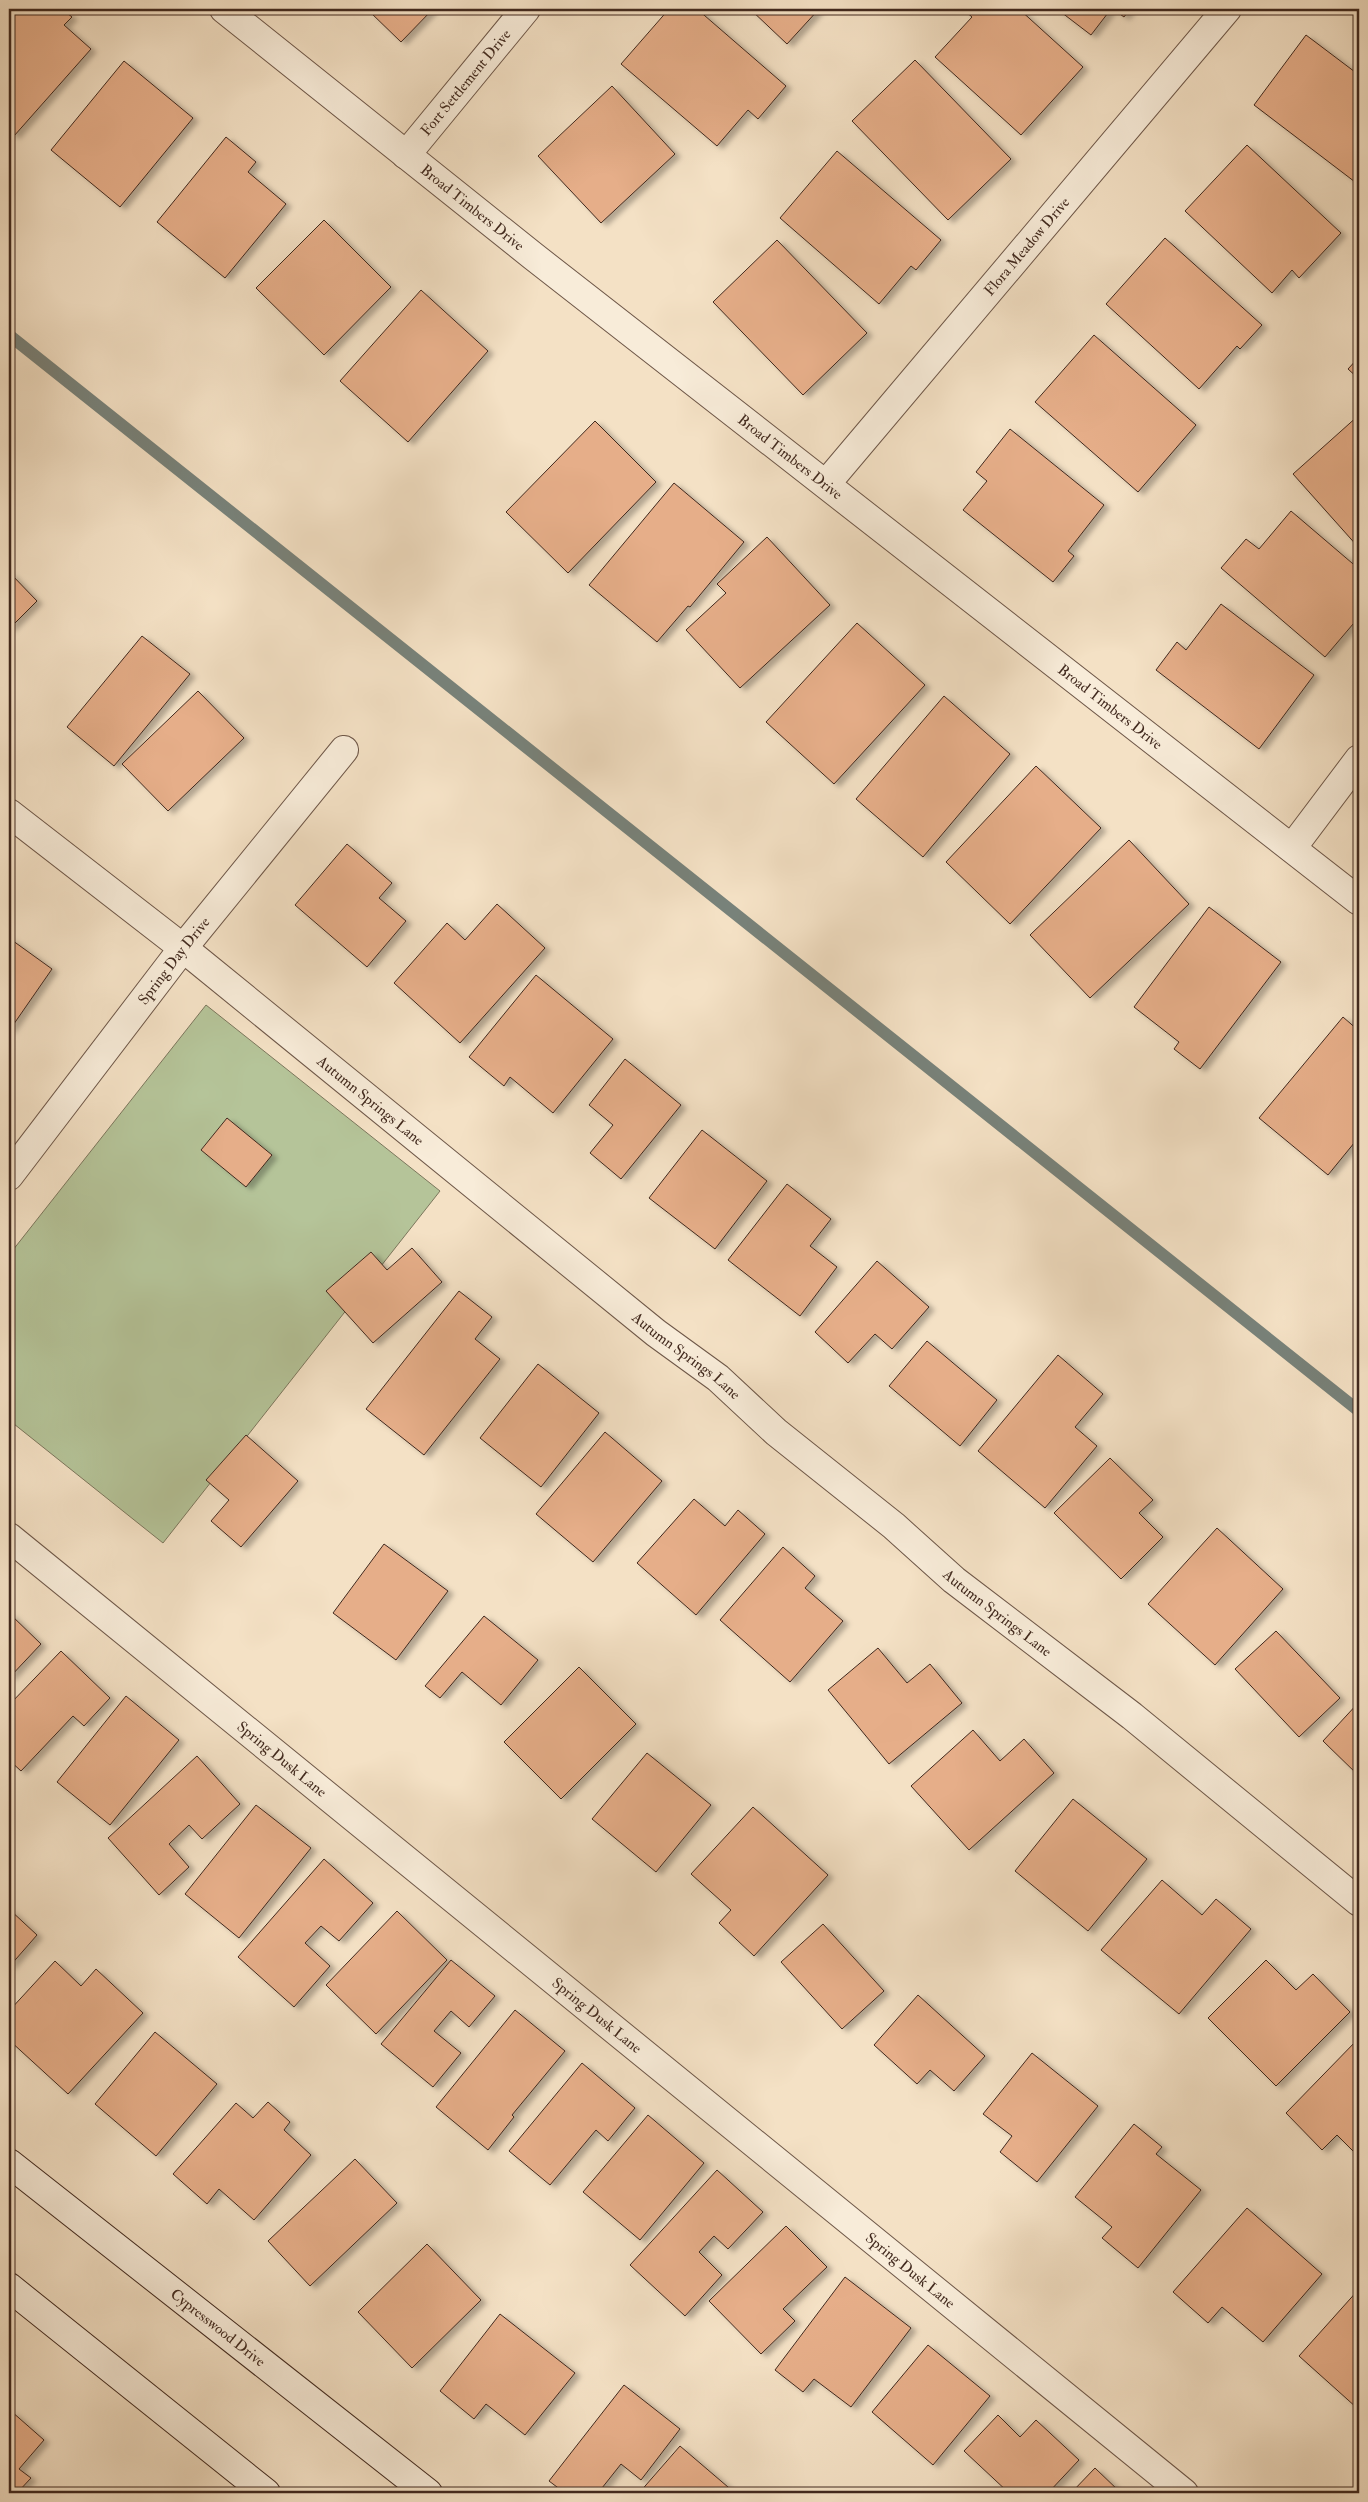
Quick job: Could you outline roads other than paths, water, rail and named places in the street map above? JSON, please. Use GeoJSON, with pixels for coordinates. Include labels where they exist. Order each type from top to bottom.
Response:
{"type":"FeatureCollection","features":[{"type":"Feature","properties":{"kind":"street","name":"Broad Timbers Drive"},"geometry":{"type":"LineString","coordinates":[[224,9],[406,155],[1359,902]]}},
{"type":"Feature","properties":{"kind":"street","name":"Fort Settlement Drive"},"geometry":{"type":"LineString","coordinates":[[406,155],[526,9]]}},
{"type":"Feature","properties":{"kind":"street","name":"Flora Meadow Drive"},"geometry":{"type":"LineString","coordinates":[[826,484],[1227,9]]}},
{"type":"Feature","properties":{"kind":"street","name":"Spring Day Drive"},"geometry":{"type":"LineString","coordinates":[[9,1176],[183,948],[344,750]]}},
{"type":"Feature","properties":{"kind":"street"},"geometry":{"type":"LineString","coordinates":[[1292,848],[1359,759]]}},
{"type":"Feature","properties":{"kind":"street","name":"Autumn Springs Lane"},"geometry":{"type":"LineString","coordinates":[[9,813],[183,948],[656,1333],[718,1378],[776,1432],[894,1526],[954,1580],[1132,1716],[1359,1902]]}},
{"type":"Feature","properties":{"kind":"street","name":"Spring Dusk Lane"},"geometry":{"type":"LineString","coordinates":[[9,1537],[1184,2493]]}},
{"type":"Feature","properties":{"kind":"street","name":"Cypresswood Drive"},"geometry":{"type":"LineString","coordinates":[[9,2163],[428,2493]]}},
{"type":"Feature","properties":{"kind":"street"},"geometry":{"type":"LineString","coordinates":[[9,2287],[266,2493]]}},
{"type":"Feature","properties":{"kind":"waterway"},"geometry":{"type":"LineString","coordinates":[[9,335],[1359,1411]]}}]}
